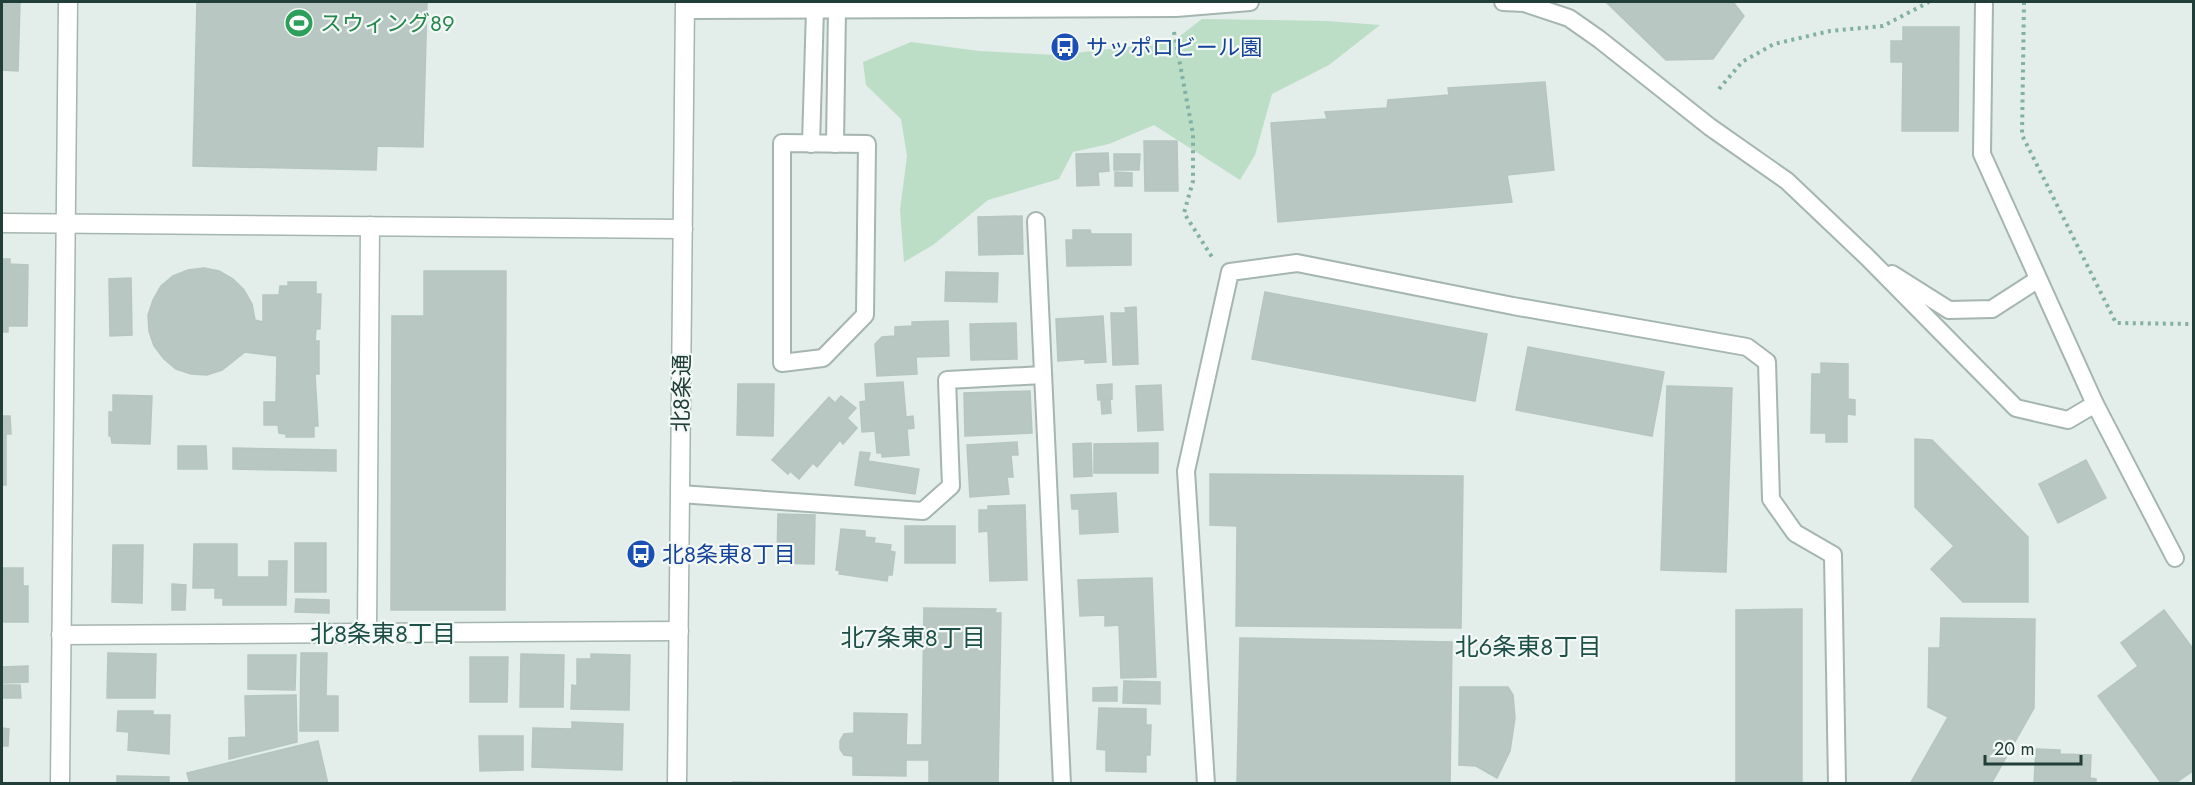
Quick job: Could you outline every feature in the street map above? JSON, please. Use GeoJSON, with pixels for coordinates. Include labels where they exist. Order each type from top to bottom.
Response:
{"type":"FeatureCollection","features":[{"type":"Feature","properties":{"kind":"street"},"geometry":{"type":"LineString","coordinates":[[60,783],[68,2]]}},
{"type":"Feature","properties":{"kind":"street","name":"北8条通"},"geometry":{"type":"LineString","coordinates":[[677,783],[685,6]]}},
{"type":"Feature","properties":{"kind":"street"},"geometry":{"type":"LineString","coordinates":[[2,223],[683,229]]}},
{"type":"Feature","properties":{"kind":"street"},"geometry":{"type":"LineString","coordinates":[[367,632],[370,226]]}},
{"type":"Feature","properties":{"kind":"street"},"geometry":{"type":"LineString","coordinates":[[61,635],[679,631]]}},
{"type":"Feature","properties":{"kind":"lane"},"geometry":{"type":"LineString","coordinates":[[685,6],[815,9],[1000,5],[1176,8],[1250,2]]}},
{"type":"Feature","properties":{"kind":"lane"},"geometry":{"type":"LineString","coordinates":[[1503,2],[1524,3],[1569,18],[1710,127],[1787,181],[1867,257],[2016,408],[2068,420],[2095,404]]}},
{"type":"Feature","properties":{"kind":"lane"},"geometry":{"type":"LineString","coordinates":[[1984,2],[1982,154],[2095,404],[2175,558]]}},
{"type":"Feature","properties":{"kind":"lane"},"geometry":{"type":"LineString","coordinates":[[811,144],[815,9]]}},
{"type":"Feature","properties":{"kind":"lane"},"geometry":{"type":"LineString","coordinates":[[835,144],[837,9]]}},
{"type":"Feature","properties":{"kind":"lane"},"geometry":{"type":"LineString","coordinates":[[782,143],[811,144],[867,144],[865,315],[823,358],[782,363],[782,143]]}},
{"type":"Feature","properties":{"kind":"lane"},"geometry":{"type":"LineString","coordinates":[[1036,220],[1062,783]]}},
{"type":"Feature","properties":{"kind":"lane"},"geometry":{"type":"LineString","coordinates":[[1867,257],[1949,310],[1992,309],[2037,280]]}},
{"type":"Feature","properties":{"kind":"lane"},"geometry":{"type":"LineString","coordinates":[[1206,783],[1186,471],[1230,272],[1298,263],[1513,306],[1747,347],[1767,362],[1771,499],[1795,533],[1833,555],[1837,783]]}},
{"type":"Feature","properties":{"kind":"lane"},"geometry":{"type":"LineString","coordinates":[[680,494],[923,512],[951,486],[946,380],[1043,375]]}},
{"type":"Feature","properties":{"kind":"path"},"geometry":{"type":"LineString","coordinates":[[1719,89],[1742,62],[1774,44],[1830,31],[1883,26],[1929,2]]}},
{"type":"Feature","properties":{"kind":"path"},"geometry":{"type":"LineString","coordinates":[[2024,2],[2022,135],[2116,322],[2193,324]]}},
{"type":"Feature","properties":{"kind":"path"},"geometry":{"type":"LineString","coordinates":[[1176,8],[1174,34],[1193,134],[1193,181],[1184,213],[1214,261],[1230,272]]}},
{"type":"Feature","properties":{"kind":"green space"},"geometry":{"type":"Polygon","coordinates":[[[1202,19],[1327,21],[1380,25],[1329,65],[1272,94],[1255,155],[1240,180],[1154,125],[1109,144],[1073,152],[1059,179],[988,200],[933,245],[904,262],[900,210],[907,156],[901,119],[866,85],[863,62],[911,42],[979,51],[1057,55],[1172,42],[1202,19]]]}},
{"type":"Feature","properties":{"kind":"building"},"geometry":{"type":"Polygon","coordinates":[[[2,2],[20,2],[18,71],[2,70],[2,2]]]}},
{"type":"Feature","properties":{"kind":"building"},"geometry":{"type":"Polygon","coordinates":[[[197,2],[427,2],[423,147],[377,146],[376,170],[193,166],[197,2]]]}},
{"type":"Feature","properties":{"kind":"building"},"geometry":{"type":"Polygon","coordinates":[[[1606,2],[1733,2],[1744,16],[1713,59],[1666,60],[1606,2]]]}},
{"type":"Feature","properties":{"kind":"building"},"geometry":{"type":"Polygon","coordinates":[[[1903,27],[1959,27],[1958,131],[1902,131],[1903,62],[1891,62],[1891,41],[1903,41],[1903,27]]]}},
{"type":"Feature","properties":{"kind":"building"},"geometry":{"type":"Polygon","coordinates":[[[1545,82],[1554,170],[1507,175],[1512,202],[1278,222],[1271,123],[1327,119],[1325,112],[1387,108],[1388,100],[1449,95],[1448,88],[1545,82]]]}},
{"type":"Feature","properties":{"kind":"building"},"geometry":{"type":"Polygon","coordinates":[[[1144,141],[1177,141],[1178,191],[1145,191],[1144,141]]]}},
{"type":"Feature","properties":{"kind":"building"},"geometry":{"type":"Polygon","coordinates":[[[1108,153],[1109,171],[1098,172],[1099,185],[1077,186],[1076,154],[1108,153]]]}},
{"type":"Feature","properties":{"kind":"building"},"geometry":{"type":"Polygon","coordinates":[[[1114,154],[1140,154],[1139,170],[1114,170],[1114,154]]]}},
{"type":"Feature","properties":{"kind":"building"},"geometry":{"type":"Polygon","coordinates":[[[1115,172],[1132,173],[1132,186],[1115,186],[1115,172]]]}},
{"type":"Feature","properties":{"kind":"building"},"geometry":{"type":"Polygon","coordinates":[[[1022,216],[1023,254],[979,255],[978,217],[1022,216]]]}},
{"type":"Feature","properties":{"kind":"building"},"geometry":{"type":"Polygon","coordinates":[[[1073,230],[1090,230],[1091,234],[1131,234],[1131,265],[1067,266],[1066,240],[1073,240],[1073,230]]]}},
{"type":"Feature","properties":{"kind":"building"},"geometry":{"type":"Polygon","coordinates":[[[2,259],[10,259],[10,264],[28,265],[27,326],[8,326],[8,332],[2,332],[2,259]]]}},
{"type":"Feature","properties":{"kind":"building"},"geometry":{"type":"Polygon","coordinates":[[[204,268],[219,271],[233,279],[244,290],[252,304],[255,320],[263,322],[263,295],[279,295],[280,286],[288,286],[288,282],[316,282],[316,294],[321,294],[320,329],[316,329],[315,341],[319,341],[319,374],[315,374],[318,426],[314,426],[314,437],[286,437],[286,434],[279,433],[278,425],[264,425],[264,402],[276,402],[277,356],[245,352],[222,370],[207,375],[191,374],[176,369],[154,346],[149,331],[148,315],[161,286],[173,276],[188,270],[204,268]]]}},
{"type":"Feature","properties":{"kind":"building"},"geometry":{"type":"Polygon","coordinates":[[[424,271],[506,271],[505,610],[391,610],[392,316],[424,316],[424,271]]]}},
{"type":"Feature","properties":{"kind":"building"},"geometry":{"type":"Polygon","coordinates":[[[946,272],[998,273],[997,302],[945,301],[946,272]]]}},
{"type":"Feature","properties":{"kind":"building"},"geometry":{"type":"Polygon","coordinates":[[[131,278],[132,335],[110,336],[109,279],[131,278]]]}},
{"type":"Feature","properties":{"kind":"building"},"geometry":{"type":"Polygon","coordinates":[[[1265,292],[1487,334],[1475,401],[1252,359],[1265,292]]]}},
{"type":"Feature","properties":{"kind":"building"},"geometry":{"type":"Polygon","coordinates":[[[1136,307],[1138,364],[1113,365],[1111,313],[1126,313],[1125,308],[1136,307]]]}},
{"type":"Feature","properties":{"kind":"building"},"geometry":{"type":"Polygon","coordinates":[[[1103,316],[1106,362],[1085,363],[1085,359],[1058,361],[1056,319],[1103,316]]]}},
{"type":"Feature","properties":{"kind":"building"},"geometry":{"type":"Polygon","coordinates":[[[948,321],[949,356],[916,357],[917,374],[877,376],[875,344],[882,337],[895,336],[895,327],[912,326],[912,322],[948,321]]]}},
{"type":"Feature","properties":{"kind":"building"},"geometry":{"type":"Polygon","coordinates":[[[1016,323],[1017,359],[971,360],[970,324],[1016,323]]]}},
{"type":"Feature","properties":{"kind":"building"},"geometry":{"type":"Polygon","coordinates":[[[1528,347],[1664,372],[1652,436],[1516,410],[1528,347]]]}},
{"type":"Feature","properties":{"kind":"building"},"geometry":{"type":"Polygon","coordinates":[[[1821,363],[1848,364],[1848,399],[1855,400],[1855,415],[1847,414],[1847,442],[1826,442],[1826,433],[1811,433],[1812,374],[1821,374],[1821,363]]]}},
{"type":"Feature","properties":{"kind":"building"},"geometry":{"type":"Polygon","coordinates":[[[903,382],[906,417],[913,416],[914,428],[907,429],[909,455],[882,457],[882,453],[877,453],[875,431],[862,432],[860,402],[866,401],[865,384],[903,382]]]}},
{"type":"Feature","properties":{"kind":"building"},"geometry":{"type":"Polygon","coordinates":[[[738,384],[774,384],[773,436],[737,435],[738,384]]]}},
{"type":"Feature","properties":{"kind":"building"},"geometry":{"type":"Polygon","coordinates":[[[1112,384],[1112,399],[1098,400],[1097,385],[1112,384]]]}},
{"type":"Feature","properties":{"kind":"building"},"geometry":{"type":"Polygon","coordinates":[[[1161,385],[1163,430],[1138,431],[1136,386],[1161,385]]]}},
{"type":"Feature","properties":{"kind":"building"},"geometry":{"type":"Polygon","coordinates":[[[1667,386],[1732,388],[1726,572],[1661,570],[1667,386]]]}},
{"type":"Feature","properties":{"kind":"building"},"geometry":{"type":"Polygon","coordinates":[[[1030,391],[1032,433],[965,436],[964,393],[1030,391]]]}},
{"type":"Feature","properties":{"kind":"building"},"geometry":{"type":"Polygon","coordinates":[[[113,395],[152,396],[150,444],[112,443],[111,436],[109,436],[109,412],[113,412],[113,395]]]}},
{"type":"Feature","properties":{"kind":"building"},"geometry":{"type":"Polygon","coordinates":[[[841,396],[856,408],[847,418],[857,428],[843,444],[840,440],[817,467],[813,463],[799,479],[790,471],[788,474],[772,460],[829,397],[835,403],[841,396]]]}},
{"type":"Feature","properties":{"kind":"building"},"geometry":{"type":"Polygon","coordinates":[[[1110,399],[1111,413],[1102,414],[1101,400],[1110,399]]]}},
{"type":"Feature","properties":{"kind":"building"},"geometry":{"type":"Polygon","coordinates":[[[2,416],[10,416],[11,434],[6,434],[6,485],[2,485],[2,416]]]}},
{"type":"Feature","properties":{"kind":"building"},"geometry":{"type":"Polygon","coordinates":[[[1915,439],[1932,440],[2028,537],[2028,602],[1963,602],[1931,569],[1954,546],[1915,507],[1915,439]]]}},
{"type":"Feature","properties":{"kind":"building"},"geometry":{"type":"Polygon","coordinates":[[[1017,442],[1018,455],[1011,455],[1013,477],[1007,477],[1009,494],[970,497],[967,445],[1017,442]]]}},
{"type":"Feature","properties":{"kind":"building"},"geometry":{"type":"Polygon","coordinates":[[[1091,443],[1092,476],[1074,477],[1073,444],[1091,443]]]}},
{"type":"Feature","properties":{"kind":"building"},"geometry":{"type":"Polygon","coordinates":[[[1158,443],[1158,473],[1094,473],[1094,444],[1158,443]]]}},
{"type":"Feature","properties":{"kind":"building"},"geometry":{"type":"Polygon","coordinates":[[[178,446],[206,446],[207,469],[178,469],[178,446]]]}},
{"type":"Feature","properties":{"kind":"building"},"geometry":{"type":"Polygon","coordinates":[[[233,448],[336,450],[336,471],[233,469],[233,448]]]}},
{"type":"Feature","properties":{"kind":"building"},"geometry":{"type":"Polygon","coordinates":[[[860,452],[870,453],[868,461],[919,469],[915,494],[855,485],[860,452]]]}},
{"type":"Feature","properties":{"kind":"building"},"geometry":{"type":"Polygon","coordinates":[[[2086,460],[2106,498],[2058,523],[2039,484],[2086,460]]]}},
{"type":"Feature","properties":{"kind":"building"},"geometry":{"type":"Polygon","coordinates":[[[1210,474],[1463,476],[1461,628],[1236,626],[1237,526],[1210,525],[1210,474]]]}},
{"type":"Feature","properties":{"kind":"building"},"geometry":{"type":"Polygon","coordinates":[[[1116,493],[1118,532],[1080,534],[1079,509],[1072,509],[1071,495],[1116,493]]]}},
{"type":"Feature","properties":{"kind":"building"},"geometry":{"type":"Polygon","coordinates":[[[1025,505],[1027,580],[990,581],[988,531],[979,532],[979,510],[988,510],[988,506],[1025,505]]]}},
{"type":"Feature","properties":{"kind":"building"},"geometry":{"type":"Polygon","coordinates":[[[778,514],[815,515],[814,564],[777,563],[778,514]]]}},
{"type":"Feature","properties":{"kind":"building"},"geometry":{"type":"Polygon","coordinates":[[[905,526],[955,526],[955,563],[905,563],[905,526]]]}},
{"type":"Feature","properties":{"kind":"building"},"geometry":{"type":"Polygon","coordinates":[[[841,529],[865,531],[865,537],[875,538],[874,543],[891,545],[890,551],[895,552],[892,575],[888,575],[887,581],[839,574],[840,571],[836,570],[841,529]]]}},
{"type":"Feature","properties":{"kind":"building"},"geometry":{"type":"Polygon","coordinates":[[[295,543],[326,543],[326,592],[295,592],[295,543]]]}},
{"type":"Feature","properties":{"kind":"building"},"geometry":{"type":"Polygon","coordinates":[[[194,544],[237,544],[237,577],[269,577],[269,561],[287,561],[286,605],[223,605],[223,598],[215,598],[215,588],[193,588],[194,544]]]}},
{"type":"Feature","properties":{"kind":"building"},"geometry":{"type":"Polygon","coordinates":[[[113,545],[143,545],[142,603],[112,602],[113,545]]]}},
{"type":"Feature","properties":{"kind":"building"},"geometry":{"type":"Polygon","coordinates":[[[2,568],[23,568],[23,586],[28,586],[28,622],[2,622],[2,568]]]}},
{"type":"Feature","properties":{"kind":"building"},"geometry":{"type":"Polygon","coordinates":[[[1152,578],[1156,677],[1121,678],[1119,625],[1105,626],[1105,615],[1080,616],[1078,580],[1152,578]]]}},
{"type":"Feature","properties":{"kind":"building"},"geometry":{"type":"Polygon","coordinates":[[[172,584],[186,585],[185,610],[172,610],[172,584]]]}},
{"type":"Feature","properties":{"kind":"building"},"geometry":{"type":"Polygon","coordinates":[[[296,599],[329,600],[329,613],[295,612],[296,599]]]}},
{"type":"Feature","properties":{"kind":"building"},"geometry":{"type":"Polygon","coordinates":[[[924,608],[996,609],[995,613],[1001,613],[998,784],[929,784],[929,760],[906,760],[906,776],[853,775],[853,756],[844,755],[840,749],[840,741],[844,734],[854,733],[854,713],[907,714],[906,745],[922,745],[924,608]]]}},
{"type":"Feature","properties":{"kind":"building"},"geometry":{"type":"Polygon","coordinates":[[[1802,609],[1802,784],[1736,784],[1736,610],[1802,609]]]}},
{"type":"Feature","properties":{"kind":"building"},"geometry":{"type":"Polygon","coordinates":[[[2164,610],[2194,650],[2194,770],[2174,784],[2162,784],[2098,696],[2138,666],[2121,643],[2164,610]]]}},
{"type":"Feature","properties":{"kind":"building"},"geometry":{"type":"Polygon","coordinates":[[[1941,618],[2035,619],[2034,708],[1991,784],[1910,784],[1948,717],[1928,707],[1929,648],[1940,648],[1941,618]]]}},
{"type":"Feature","properties":{"kind":"building"},"geometry":{"type":"Polygon","coordinates":[[[1240,638],[1452,642],[1450,784],[1237,784],[1240,638]]]}},
{"type":"Feature","properties":{"kind":"building"},"geometry":{"type":"Polygon","coordinates":[[[108,653],[156,654],[155,698],[107,698],[108,653]]]}},
{"type":"Feature","properties":{"kind":"building"},"geometry":{"type":"Polygon","coordinates":[[[301,653],[327,653],[326,696],[338,696],[338,731],[300,731],[301,653]]]}},
{"type":"Feature","properties":{"kind":"building"},"geometry":{"type":"Polygon","coordinates":[[[521,654],[564,655],[563,707],[520,707],[521,654]]]}},
{"type":"Feature","properties":{"kind":"building"},"geometry":{"type":"Polygon","coordinates":[[[591,654],[630,655],[629,710],[571,709],[572,685],[577,686],[577,659],[591,659],[591,654]]]}},
{"type":"Feature","properties":{"kind":"building"},"geometry":{"type":"Polygon","coordinates":[[[248,655],[296,655],[295,690],[248,689],[248,655]]]}},
{"type":"Feature","properties":{"kind":"building"},"geometry":{"type":"Polygon","coordinates":[[[470,657],[508,657],[507,702],[470,702],[470,657]]]}},
{"type":"Feature","properties":{"kind":"building"},"geometry":{"type":"Polygon","coordinates":[[[28,666],[28,682],[2,683],[2,667],[28,666]]]}},
{"type":"Feature","properties":{"kind":"building"},"geometry":{"type":"Polygon","coordinates":[[[1124,681],[1160,682],[1160,704],[1123,703],[1124,681]]]}},
{"type":"Feature","properties":{"kind":"building"},"geometry":{"type":"Polygon","coordinates":[[[2,685],[20,685],[21,698],[2,698],[2,685]]]}},
{"type":"Feature","properties":{"kind":"building"},"geometry":{"type":"Polygon","coordinates":[[[1117,687],[1117,701],[1093,701],[1093,688],[1117,687]]]}},
{"type":"Feature","properties":{"kind":"building"},"geometry":{"type":"Polygon","coordinates":[[[1460,687],[1508,687],[1513,695],[1515,718],[1510,751],[1497,778],[1476,766],[1459,765],[1460,687]]]}},
{"type":"Feature","properties":{"kind":"building"},"geometry":{"type":"Polygon","coordinates":[[[296,695],[297,742],[229,759],[229,738],[246,737],[245,696],[296,695]]]}},
{"type":"Feature","properties":{"kind":"building"},"geometry":{"type":"Polygon","coordinates":[[[1099,708],[1146,709],[1146,725],[1151,725],[1150,755],[1146,755],[1146,772],[1106,771],[1106,750],[1097,749],[1099,708]]]}},
{"type":"Feature","properties":{"kind":"building"},"geometry":{"type":"Polygon","coordinates":[[[118,711],[153,711],[153,715],[170,715],[169,754],[128,750],[129,732],[117,731],[118,711]]]}},
{"type":"Feature","properties":{"kind":"building"},"geometry":{"type":"Polygon","coordinates":[[[572,722],[623,724],[622,770],[532,767],[533,728],[572,729],[572,722]]]}},
{"type":"Feature","properties":{"kind":"building"},"geometry":{"type":"Polygon","coordinates":[[[2,728],[9,729],[8,746],[2,746],[2,728]]]}},
{"type":"Feature","properties":{"kind":"building"},"geometry":{"type":"Polygon","coordinates":[[[479,736],[523,736],[523,770],[480,771],[479,736]]]}},
{"type":"Feature","properties":{"kind":"building"},"geometry":{"type":"Polygon","coordinates":[[[318,741],[328,784],[190,784],[187,773],[318,741]]]}},
{"type":"Feature","properties":{"kind":"building"},"geometry":{"type":"Polygon","coordinates":[[[2036,749],[2060,750],[2060,754],[2091,755],[2090,778],[2096,779],[2096,784],[2034,784],[2036,749]]]}},
{"type":"Feature","properties":{"kind":"building"},"geometry":{"type":"Polygon","coordinates":[[[117,776],[169,777],[169,784],[117,784],[117,776]]]}},
{"type":"Feature","properties":{"kind":"building"},"geometry":{"type":"Polygon","coordinates":[[[733,782],[813,783],[733,784],[733,782]]]}},
{"type":"Feature","properties":{"kind":"place","name":"スウィング89"},"geometry":{"type":"Point","coordinates":[299,23]}},
{"type":"Feature","properties":{"kind":"place","name":"サッポロビール園"},"geometry":{"type":"Point","coordinates":[1065,47]}},
{"type":"Feature","properties":{"kind":"place","name":"北8条東8丁目"},"geometry":{"type":"Point","coordinates":[641,554]}},
{"type":"Feature","properties":{"kind":"district","name":"北8条東8丁目"},"geometry":{"type":"Point","coordinates":[383,633]}},
{"type":"Feature","properties":{"kind":"district","name":"北7条東8丁目"},"geometry":{"type":"Point","coordinates":[913,637]}},
{"type":"Feature","properties":{"kind":"district","name":"北6条東8丁目"},"geometry":{"type":"Point","coordinates":[1528,646]}}]}
